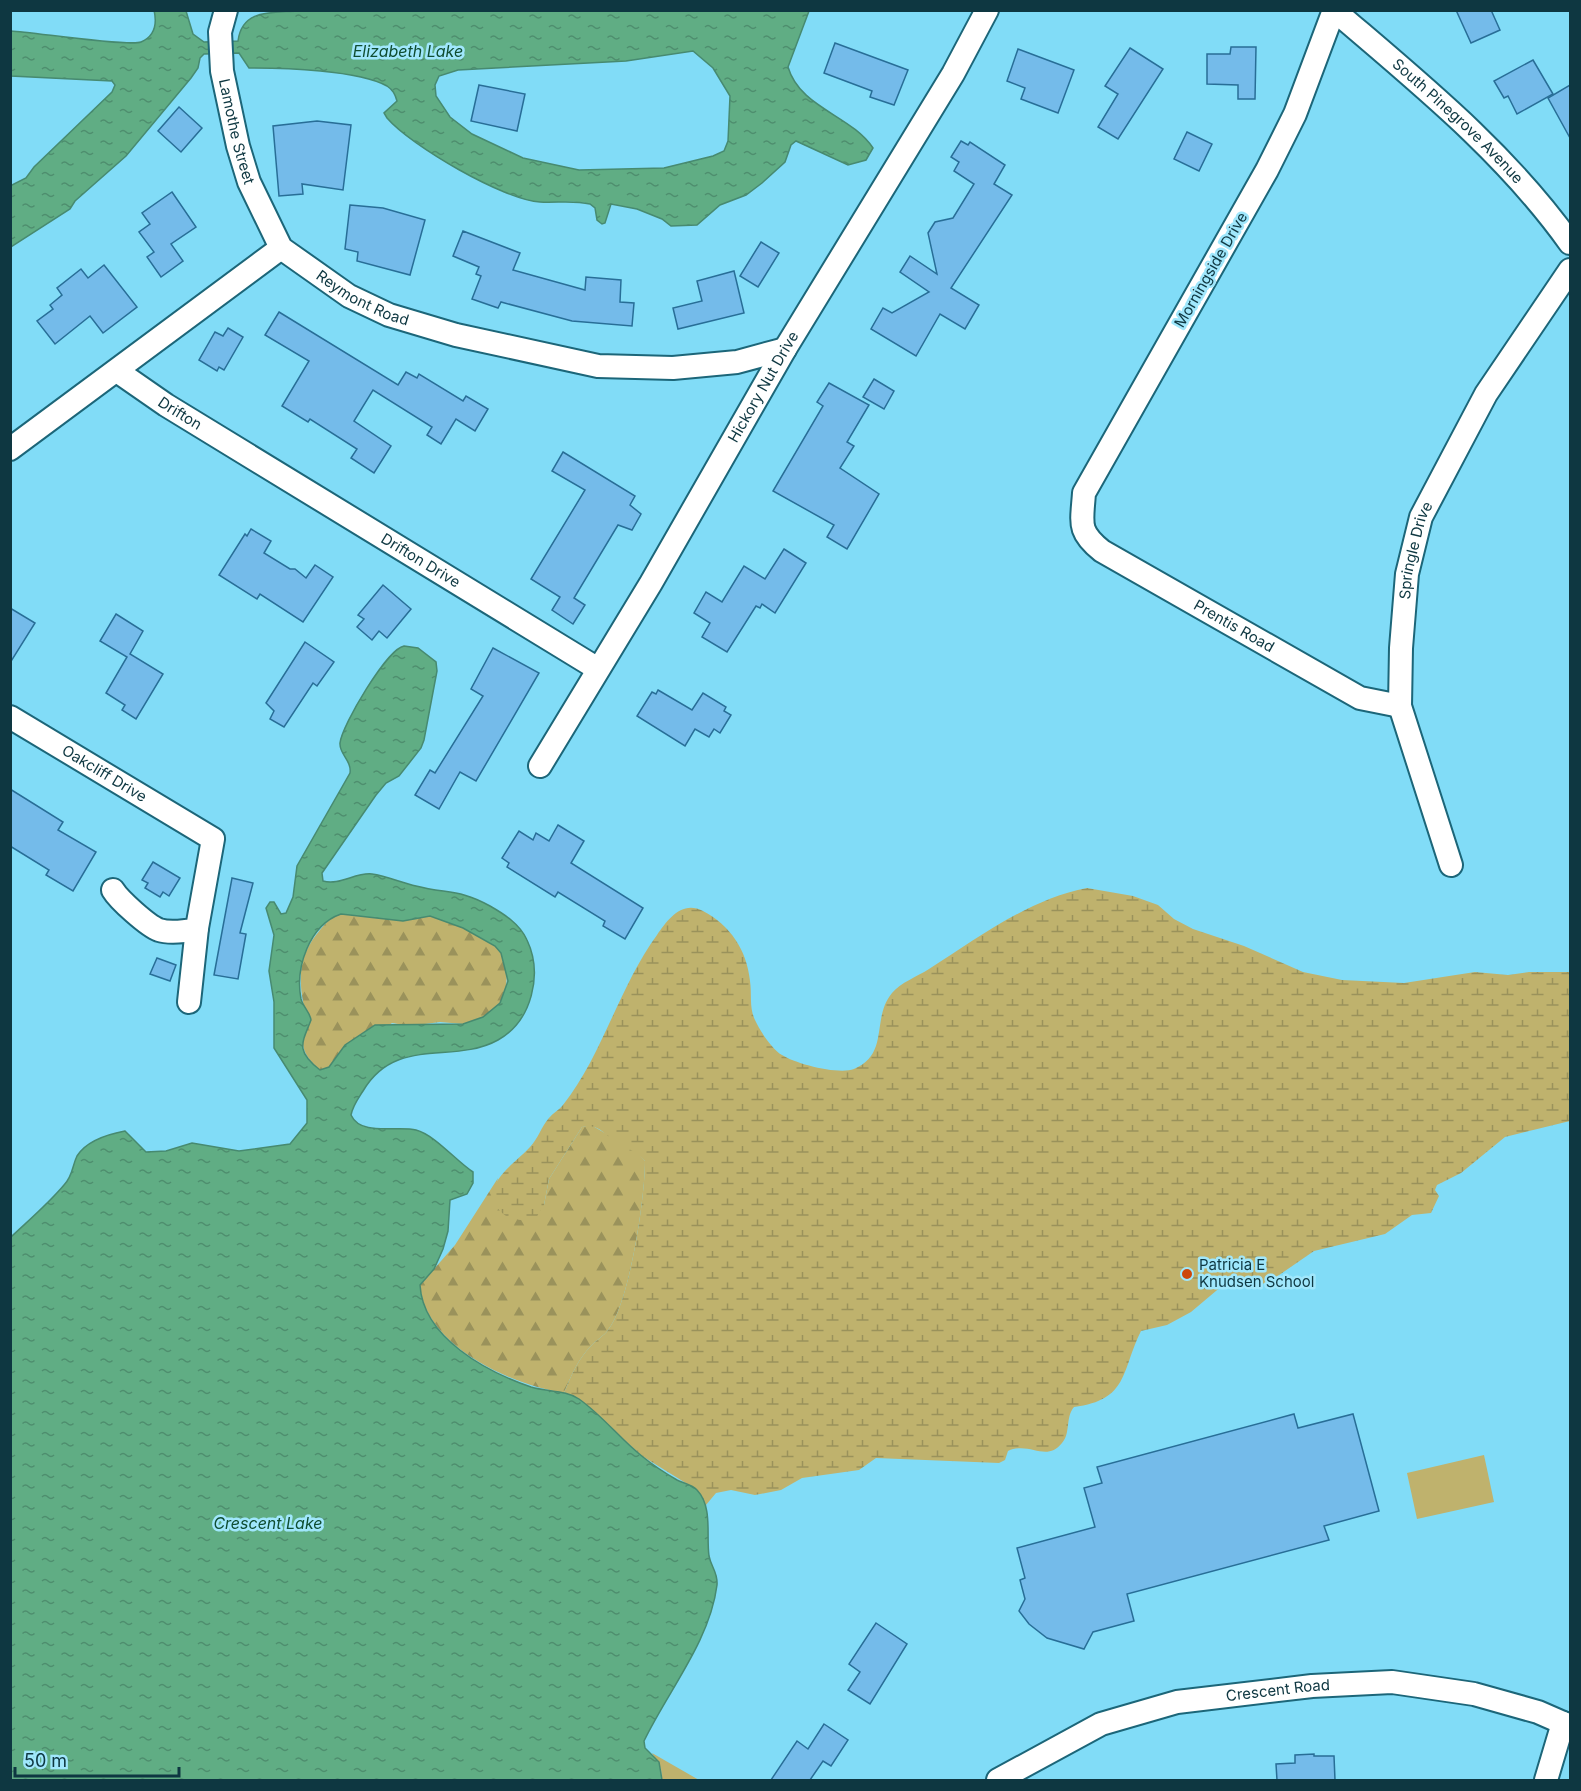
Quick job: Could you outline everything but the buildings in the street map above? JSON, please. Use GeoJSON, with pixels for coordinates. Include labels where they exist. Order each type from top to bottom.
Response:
{"type":"FeatureCollection","features":[{"type":"Feature","properties":{"kind":"street","name":"Lamothe Street"},"geometry":{"type":"LineString","coordinates":[[226,10],[221,48],[229,103],[247,173],[281,248]]}},
{"type":"Feature","properties":{"kind":"street","name":"Hickory Nut Drive"},"geometry":{"type":"LineString","coordinates":[[540,766],[651,584],[785,349],[953,74],[987,10]]}},
{"type":"Feature","properties":{"kind":"street","name":"South Pinegrove Avenue"},"geometry":{"type":"LineString","coordinates":[[1334,11],[1455,115],[1506,163],[1570,243]]}},
{"type":"Feature","properties":{"kind":"street","name":"Morningside Drive"},"geometry":{"type":"LineString","coordinates":[[1082,524],[1084,493],[1267,170],[1295,114],[1334,11]]}},
{"type":"Feature","properties":{"kind":"street","name":"Reymont Road"},"geometry":{"type":"LineString","coordinates":[[281,248],[349,296],[390,315],[533,354],[598,366],[673,368],[737,362],[785,349]]}},
{"type":"Feature","properties":{"kind":"street"},"geometry":{"type":"LineString","coordinates":[[10,449],[281,248]]}},
{"type":"Feature","properties":{"kind":"street","name":"Springle Drive"},"geometry":{"type":"LineString","coordinates":[[1451,865],[1400,706],[1401,648],[1407,574],[1421,517],[1486,394],[1570,270]]}},
{"type":"Feature","properties":{"kind":"street","name":"Drifton"},"geometry":{"type":"LineString","coordinates":[[117,371],[166,405],[246,452]]}},
{"type":"Feature","properties":{"kind":"street","name":"Drifton Drive"},"geometry":{"type":"LineString","coordinates":[[246,452],[598,669]]}},
{"type":"Feature","properties":{"kind":"street","name":"Prentis Road"},"geometry":{"type":"LineString","coordinates":[[1082,524],[1087,539],[1102,551],[1264,645],[1360,698],[1400,706]]}},
{"type":"Feature","properties":{"kind":"street","name":"Oakcliff Drive"},"geometry":{"type":"LineString","coordinates":[[10,717],[213,839],[197,928]]}},
{"type":"Feature","properties":{"kind":"street"},"geometry":{"type":"LineString","coordinates":[[113,890],[117,898],[159,930],[191,931],[197,928]]}},
{"type":"Feature","properties":{"kind":"street"},"geometry":{"type":"LineString","coordinates":[[189,1002],[197,928]]}},
{"type":"Feature","properties":{"kind":"street","name":"Crescent Road"},"geometry":{"type":"LineString","coordinates":[[998,1780],[1101,1724],[1177,1702],[1302,1687],[1392,1682],[1474,1694],[1538,1712],[1567,1724]]}},
{"type":"Feature","properties":{"kind":"street"},"geometry":{"type":"LineString","coordinates":[[1546,1780],[1567,1724]]}},
{"type":"Feature","properties":{"kind":"green space"},"geometry":{"type":"Polygon","coordinates":[[[1087,888],[1133,896],[1158,905],[1174,919],[1193,929],[1244,946],[1303,972],[1342,980],[1404,983],[1475,972],[1508,975],[1529,972],[1570,972],[1570,1121],[1505,1137],[1461,1173],[1437,1185],[1435,1190],[1439,1196],[1431,1213],[1412,1215],[1385,1234],[1314,1251],[1269,1282],[1254,1286],[1229,1280],[1191,1312],[1167,1325],[1141,1331],[1121,1381],[1105,1398],[1074,1407],[1071,1411],[1065,1439],[1056,1449],[1050,1451],[1016,1449],[1008,1451],[1005,1460],[999,1463],[876,1458],[859,1470],[802,1478],[781,1490],[755,1495],[731,1490],[716,1493],[706,1505],[697,1490],[642,1456],[578,1398],[564,1393],[582,1356],[608,1330],[623,1297],[635,1248],[645,1161],[598,1129],[591,1126],[582,1127],[549,1179],[544,1205],[536,1218],[521,1220],[508,1217],[494,1202],[493,1193],[501,1176],[533,1144],[546,1122],[577,1086],[644,955],[671,917],[682,910],[695,908],[721,923],[736,940],[745,959],[750,981],[752,1011],[767,1039],[778,1052],[788,1058],[807,1065],[838,1071],[854,1069],[872,1054],[886,1003],[900,986],[1024,910],[1066,893],[1087,888]]]}},
{"type":"Feature","properties":{"kind":"green space"},"geometry":{"type":"Polygon","coordinates":[[[341,914],[403,921],[430,916],[463,928],[495,946],[502,953],[507,972],[506,989],[500,1003],[483,1017],[463,1024],[440,1022],[410,1026],[392,1023],[329,1067],[320,1070],[304,1050],[303,1038],[308,1026],[301,990],[302,968],[304,957],[316,935],[324,925],[341,914]]]}},
{"type":"Feature","properties":{"kind":"green space"},"geometry":{"type":"Polygon","coordinates":[[[591,1125],[636,1151],[645,1161],[642,1199],[635,1248],[616,1316],[606,1332],[582,1356],[564,1393],[543,1389],[497,1371],[474,1359],[454,1344],[437,1326],[425,1307],[420,1285],[455,1245],[498,1178],[493,1197],[544,1205],[549,1179],[582,1127],[591,1125]]]}},
{"type":"Feature","properties":{"kind":"green space"},"geometry":{"type":"Polygon","coordinates":[[[1484,1455],[1494,1502],[1417,1519],[1407,1473],[1484,1455]]]}},
{"type":"Feature","properties":{"kind":"green space"},"geometry":{"type":"Polygon","coordinates":[[[652,1753],[699,1780],[662,1780],[661,1769],[652,1753]]]}},
{"type":"Feature","properties":{"kind":"water","name":"Elizabeth Lake"},"geometry":{"type":"Polygon","coordinates":[[[154,10],[186,11],[193,34],[204,42],[238,41],[245,23],[252,18],[268,13],[297,11],[809,11],[788,67],[794,81],[814,102],[852,127],[873,148],[866,160],[848,165],[796,141],[791,145],[785,162],[762,183],[746,195],[720,205],[697,225],[671,226],[662,219],[637,209],[611,204],[605,223],[602,224],[597,220],[595,208],[590,204],[524,199],[482,182],[436,156],[399,130],[387,118],[384,113],[397,101],[394,92],[387,86],[358,76],[340,73],[249,68],[239,53],[204,54],[191,78],[126,156],[75,201],[70,209],[11,247],[10,186],[26,178],[34,167],[112,92],[115,85],[112,81],[11,76],[11,31],[133,43],[141,42],[152,33],[154,10]],[[693,51],[626,61],[458,70],[439,76],[435,85],[436,96],[450,117],[472,134],[523,158],[579,170],[664,168],[713,156],[724,151],[728,141],[730,96],[713,68],[693,51]]]}},
{"type":"Feature","properties":{"kind":"water","name":"Crescent Lake"},"geometry":{"type":"Polygon","coordinates":[[[404,646],[418,648],[436,662],[437,671],[424,740],[421,748],[399,776],[386,783],[376,795],[322,873],[323,881],[335,882],[372,874],[416,886],[462,894],[479,901],[506,916],[524,934],[532,953],[534,982],[526,1009],[510,1032],[481,1047],[408,1057],[392,1063],[376,1074],[358,1099],[351,1115],[356,1122],[371,1128],[408,1129],[423,1133],[473,1172],[473,1183],[467,1194],[450,1200],[448,1231],[443,1249],[434,1269],[420,1285],[424,1304],[432,1321],[445,1337],[477,1362],[496,1372],[531,1387],[568,1394],[579,1399],[647,1460],[677,1480],[693,1487],[702,1497],[707,1513],[709,1556],[717,1585],[713,1606],[697,1646],[644,1741],[645,1748],[659,1762],[662,1780],[11,1780],[11,1237],[67,1182],[81,1150],[105,1136],[125,1131],[146,1152],[166,1151],[192,1143],[239,1151],[290,1144],[307,1123],[307,1100],[274,1048],[274,1002],[269,971],[274,935],[266,908],[270,902],[274,902],[281,914],[286,913],[293,897],[297,866],[350,773],[349,765],[340,747],[348,721],[366,689],[396,650],[404,646]],[[341,914],[320,928],[313,938],[307,949],[300,974],[301,999],[311,1020],[303,1046],[307,1057],[320,1070],[329,1067],[345,1045],[375,1025],[463,1024],[483,1017],[500,1003],[508,981],[501,953],[495,946],[463,928],[430,916],[403,921],[341,914]]]}},
{"type":"Feature","properties":{"kind":"place","name":"Patricia E Knudsen School"},"geometry":{"type":"Point","coordinates":[1187,1274]}}]}
